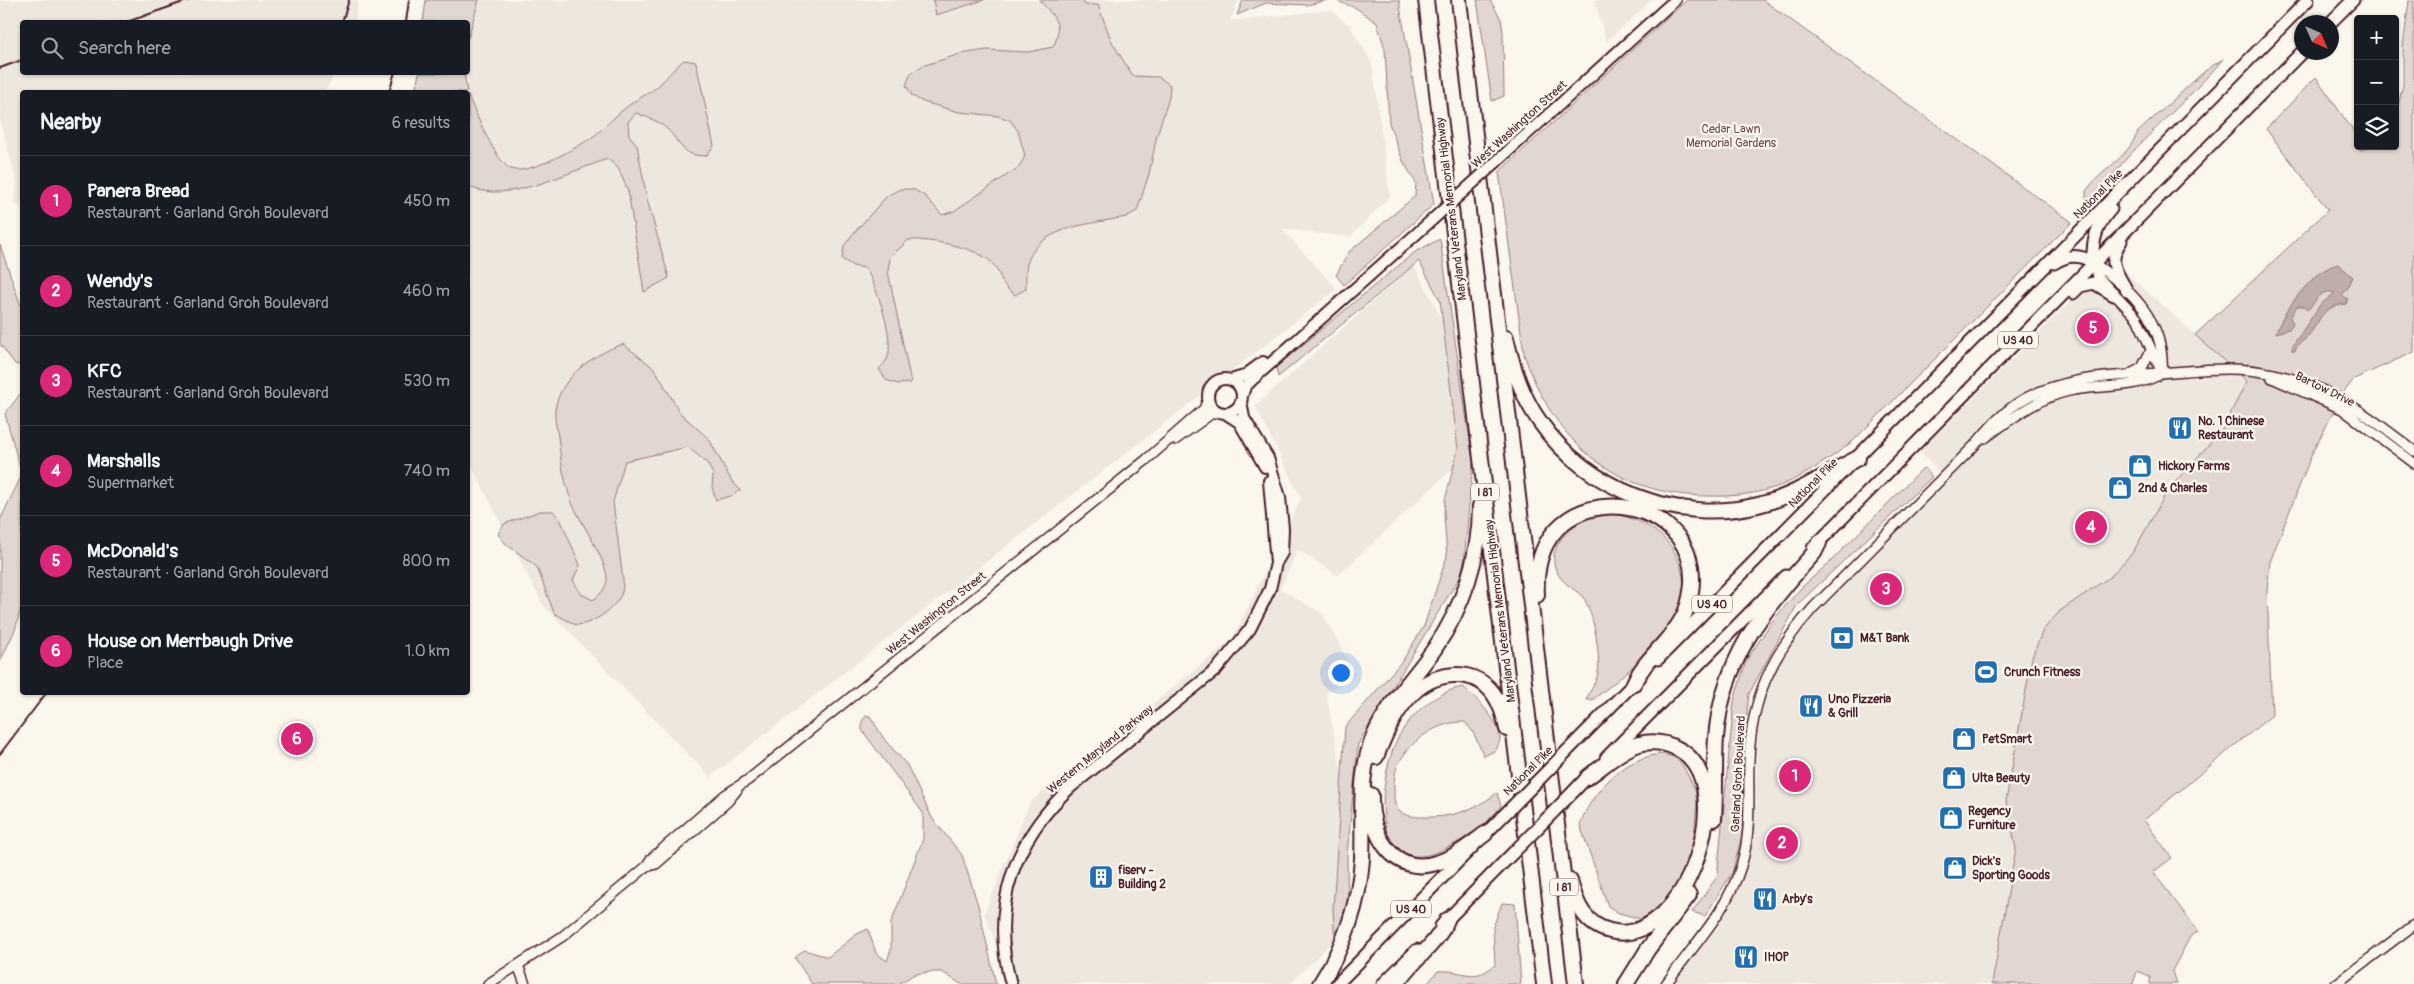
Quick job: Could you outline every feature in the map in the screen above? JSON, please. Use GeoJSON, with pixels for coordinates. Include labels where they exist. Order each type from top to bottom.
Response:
{"type":"FeatureCollection","features":[{"type":"Feature","properties":{"kind":"highway","name":"Maryland Veterans Memorial Highway"},"geometry":{"type":"LineString","coordinates":[[1426,0],[1544,984]]}},
{"type":"Feature","properties":{"kind":"highway","name":"I 81"},"geometry":{"type":"LineString","coordinates":[[1458,0],[1576,984]]}},
{"type":"Feature","properties":{"kind":"highway"},"geometry":{"type":"LineString","coordinates":[[1482,196],[1504,330],[1513,366],[1525,396],[1540,422],[1555,442],[1595,476],[1619,490],[1666,505],[1694,509],[1726,510],[1756,506],[1779,499],[1804,489],[1858,458]]}},
{"type":"Feature","properties":{"kind":"highway"},"geometry":{"type":"LineString","coordinates":[[1320,984],[1342,946],[1357,898],[1362,858],[1363,778],[1374,736],[1393,704],[1435,649],[1448,628],[1460,604],[1471,573],[1479,524],[1476,413]]}},
{"type":"Feature","properties":{"kind":"highway"},"geometry":{"type":"LineString","coordinates":[[1544,720],[1536,583],[1538,566],[1547,543],[1564,523],[1588,510],[1600,506],[1629,507],[1656,518],[1668,526],[1677,538],[1684,549],[1689,563],[1691,584],[1688,606],[1672,635],[1640,670],[1634,683]]}},
{"type":"Feature","properties":{"kind":"highway"},"geometry":{"type":"LineString","coordinates":[[1626,984],[1648,949],[1684,903],[1703,871],[1712,834],[1716,737],[1719,713],[1724,688],[1740,650],[1767,607],[1814,553],[1819,543]]}},
{"type":"Feature","properties":{"kind":"highway"},"geometry":{"type":"LineString","coordinates":[[1485,834],[1441,862],[1417,865],[1403,861],[1384,847],[1372,820],[1372,787],[1376,758],[1391,724],[1412,694],[1427,682],[1443,676],[1453,674],[1478,680],[1494,694],[1500,705],[1526,826]]}},
{"type":"Feature","properties":{"kind":"highway"},"geometry":{"type":"LineString","coordinates":[[1552,790],[1570,883],[1580,910],[1587,919],[1605,930],[1627,933],[1638,931],[1649,925],[1667,909],[1687,883],[1694,867],[1704,832],[1703,783],[1698,769],[1682,750],[1661,743],[1640,744],[1628,748],[1588,776]]}},
{"type":"Feature","properties":{"kind":"highway"},"geometry":{"type":"LineString","coordinates":[[1535,906],[1539,984]]}},
{"type":"Feature","properties":{"kind":"highway"},"geometry":{"type":"LineString","coordinates":[[1397,984],[1408,967],[1443,931],[1447,920]]}},
{"type":"Feature","properties":{"kind":"main road","name":"West Washington Street"},"geometry":{"type":"LineString","coordinates":[[1242,399],[1248,384],[1675,0]]}},
{"type":"Feature","properties":{"kind":"main road","name":"National Pike"},"geometry":{"type":"LineString","coordinates":[[1337,984],[2308,0]]}},
{"type":"Feature","properties":{"kind":"main road"},"geometry":{"type":"LineString","coordinates":[[2338,15],[2353,0]]}},
{"type":"Feature","properties":{"kind":"main road","name":"US 40"},"geometry":{"type":"LineString","coordinates":[[1383,984],[2294,60]]}},
{"type":"Feature","properties":{"kind":"main road"},"geometry":{"type":"LineString","coordinates":[[2040,271],[2067,256],[2077,256],[2094,262],[2093,245],[2105,215],[2167,150],[2169,142]]}},
{"type":"Feature","properties":{"kind":"main road"},"geometry":{"type":"LineString","coordinates":[[2127,291],[2115,268],[2113,256],[2134,222]]}},
{"type":"Feature","properties":{"kind":"main road"},"geometry":{"type":"LineString","coordinates":[[1942,418],[1953,414],[2080,286],[2094,283],[2114,295]]}},
{"type":"Feature","properties":{"kind":"main road","name":"West Washington Street"},"geometry":{"type":"LineString","coordinates":[[1231,380],[1248,374],[1305,328],[1312,326]]}},
{"type":"Feature","properties":{"kind":"main road"},"geometry":{"type":"LineString","coordinates":[[1223,379],[1231,380],[1239,386],[1242,399],[1235,410],[1222,413],[1213,408],[1208,398],[1209,391],[1216,382],[1223,379]]}},
{"type":"Feature","properties":{"kind":"main road","name":"Western Maryland Parkway"},"geometry":{"type":"LineString","coordinates":[[1011,984],[1002,945],[1006,896],[1015,863],[1031,833],[1056,801],[1072,786],[1188,694],[1230,656],[1250,628],[1270,589],[1276,563],[1282,553],[1283,529],[1280,497],[1268,458],[1244,418],[1242,399]]}},
{"type":"Feature","properties":{"kind":"main road","name":"Western Maryland Parkway"},"geometry":{"type":"LineString","coordinates":[[1222,413],[1239,422],[1265,468],[1271,491],[1276,563]]}},
{"type":"Feature","properties":{"kind":"street"},"geometry":{"type":"LineString","coordinates":[[2094,262],[2127,291],[2155,324],[2162,349],[2162,373]]}},
{"type":"Feature","properties":{"kind":"street"},"geometry":{"type":"LineString","coordinates":[[2094,262],[2098,277],[2137,318],[2162,373]]}},
{"type":"Feature","properties":{"kind":"street"},"geometry":{"type":"LineString","coordinates":[[2127,375],[2142,368],[2151,350]]}},
{"type":"Feature","properties":{"kind":"street","name":"Bartow Drive"},"geometry":{"type":"LineString","coordinates":[[2162,373],[2209,368],[2243,368],[2275,374],[2332,394],[2362,411],[2414,451]]}},
{"type":"Feature","properties":{"kind":"street","name":"Bartow Drive"},"geometry":{"type":"LineString","coordinates":[[2243,368],[2275,379],[2342,409],[2414,462]]}},
{"type":"Feature","properties":{"kind":"street","name":"Garland Groh Boulevard"},"geometry":{"type":"LineString","coordinates":[[1666,984],[1724,905],[1741,866],[1749,825],[1752,730],[1760,691],[1775,657],[1791,633],[1813,608],[1974,446],[1998,418],[2027,397],[2070,381],[2162,373]]}},
{"type":"Feature","properties":{"kind":"street","name":"Garland Groh Boulevard"},"geometry":{"type":"LineString","coordinates":[[1974,446],[2024,410],[2050,397],[2068,391],[2143,382],[2162,373]]}},
{"type":"Feature","properties":{"kind":"street","name":"West Washington Street"},"geometry":{"type":"LineString","coordinates":[[488,984],[563,936],[646,867],[651,859],[725,795],[741,785],[1146,460],[1204,409],[1208,398]]}},
{"type":"Feature","properties":{"kind":"street","name":"West Washington Street"},"geometry":{"type":"LineString","coordinates":[[1146,460],[1204,419],[1222,413]]}},
{"type":"Feature","properties":{"kind":"street"},"geometry":{"type":"LineString","coordinates":[[2336,984],[2414,925]]}},
{"type":"Feature","properties":{"kind":"street"},"geometry":{"type":"LineString","coordinates":[[518,965],[525,984]]}},
{"type":"Feature","properties":{"kind":"shaded area"},"geometry":{"type":"Polygon","coordinates":[[[0,0],[358,0],[355,20],[20,20],[20,75],[334,75],[326,90],[20,90],[20,207],[14,203],[17,183],[0,120],[0,0]]]}},
{"type":"Feature","properties":{"kind":"shaded area"},"geometry":{"type":"Polygon","coordinates":[[[437,0],[1239,0],[1230,21],[1331,10],[1350,26],[1372,63],[1390,196],[1350,237],[1282,229],[1337,289],[710,777],[543,605],[470,463],[470,90],[431,90],[432,75],[470,75],[470,20],[465,20],[437,0]]]}},
{"type":"Feature","properties":{"kind":"shaded area"},"geometry":{"type":"Polygon","coordinates":[[[1595,0],[1652,0],[1606,42],[1595,0]]]}},
{"type":"Feature","properties":{"kind":"shaded area"},"geometry":{"type":"Polygon","coordinates":[[[2112,260],[2247,381],[2222,430],[2168,490],[2133,552],[2111,576],[2060,611],[2043,630],[2032,657],[2006,801],[2016,848],[1992,984],[1674,984],[1726,913],[1740,886],[1750,853],[1755,817],[1758,724],[1765,695],[1779,662],[1798,634],[1815,615],[1948,480],[1919,452],[2112,260]]]}},
{"type":"Feature","properties":{"kind":"shaded area"},"geometry":{"type":"Polygon","coordinates":[[[2338,264],[2353,277],[2342,295],[2348,299],[2346,304],[2331,308],[2323,314],[2313,330],[2297,346],[2295,351],[2292,350],[2293,345],[2320,305],[2335,293],[2321,294],[2307,310],[2302,306],[2297,306],[2290,318],[2293,323],[2289,329],[2276,333],[2285,314],[2310,282],[2329,267],[2338,264]]]}},
{"type":"Feature","properties":{"kind":"shaded area"},"geometry":{"type":"Polygon","coordinates":[[[1414,265],[1448,331],[1459,463],[1338,575],[1298,550],[1280,589],[1323,614],[1355,675],[1326,693],[1345,790],[1333,941],[1290,984],[1013,984],[984,914],[1030,802],[1232,640],[1301,498],[1255,406],[1414,265]]]}},
{"type":"Feature","properties":{"kind":"green space"},"geometry":{"type":"Polygon","coordinates":[[[426,0],[479,0],[470,31],[470,20],[423,20],[426,0]]]}},
{"type":"Feature","properties":{"kind":"green space"},"geometry":{"type":"Polygon","coordinates":[[[933,0],[984,0],[936,15],[933,0]]]}},
{"type":"Feature","properties":{"kind":"green space"},"geometry":{"type":"Polygon","coordinates":[[[1039,0],[1082,0],[1085,5],[1098,5],[1112,42],[1133,76],[1159,77],[1170,85],[1169,98],[1137,211],[1126,217],[1070,228],[1044,240],[1035,249],[1028,261],[1026,289],[1015,295],[1004,284],[993,264],[977,253],[953,245],[908,240],[890,258],[888,271],[911,383],[898,384],[886,380],[879,369],[887,359],[889,351],[884,313],[865,268],[853,266],[842,259],[844,246],[887,196],[900,189],[913,189],[925,196],[942,215],[954,211],[1019,167],[1025,156],[1018,131],[1010,120],[998,116],[959,112],[923,102],[912,96],[906,85],[911,73],[922,66],[960,54],[987,50],[1028,52],[1053,47],[1058,33],[1056,21],[1039,0]]]}},
{"type":"Feature","properties":{"kind":"green space"},"geometry":{"type":"Polygon","coordinates":[[[1243,0],[1328,0],[1307,5],[1266,3],[1237,15],[1243,0]]]}},
{"type":"Feature","properties":{"kind":"green space"},"geometry":{"type":"Polygon","coordinates":[[[1334,0],[1399,0],[1434,204],[1344,285],[1336,275],[1349,252],[1415,196],[1416,183],[1403,161],[1389,123],[1385,49],[1377,23],[1356,8],[1334,0]]]}},
{"type":"Feature","properties":{"kind":"green space"},"geometry":{"type":"Polygon","coordinates":[[[1477,0],[1490,0],[1501,19],[1503,32],[1504,96],[1492,101],[1477,0]]]}},
{"type":"Feature","properties":{"kind":"green space","name":"Cedar Lawn Memorial Gardens"},"geometry":{"type":"Polygon","coordinates":[[[1687,0],[1763,0],[2072,222],[1853,441],[1836,454],[1792,481],[1755,493],[1708,496],[1675,493],[1644,486],[1616,474],[1592,457],[1570,437],[1551,412],[1536,385],[1524,354],[1499,172],[1687,0]]]}},
{"type":"Feature","properties":{"kind":"green space"},"geometry":{"type":"Polygon","coordinates":[[[2409,0],[2414,0],[2414,352],[2354,379],[2344,392],[2313,451],[2270,562],[2267,590],[2272,715],[2144,820],[2172,858],[2153,872],[2198,931],[2190,937],[2172,971],[2176,984],[2150,984],[2150,976],[2137,971],[2133,984],[1992,984],[2016,848],[2006,801],[2032,657],[2043,630],[2060,611],[2111,576],[2133,552],[2168,490],[2222,430],[2247,381],[2195,335],[2328,210],[2266,129],[2316,77],[2354,132],[2354,150],[2399,150],[2399,101],[2403,85],[2403,47],[2409,0]]]}},
{"type":"Feature","properties":{"kind":"green space"},"geometry":{"type":"Polygon","coordinates":[[[2223,59],[2200,85],[2126,159],[2102,188],[2086,202],[2086,191],[2127,150],[2138,132],[2206,70],[2223,59]]]}},
{"type":"Feature","properties":{"kind":"green space"},"geometry":{"type":"Polygon","coordinates":[[[684,60],[696,62],[714,146],[706,156],[691,154],[683,148],[667,129],[652,119],[636,113],[628,122],[629,135],[637,145],[647,199],[669,278],[644,292],[628,191],[618,168],[608,159],[556,178],[518,189],[500,192],[483,191],[470,187],[470,100],[499,157],[511,169],[519,170],[554,159],[594,136],[627,107],[657,87],[684,60]]]}},
{"type":"Feature","properties":{"kind":"green space"},"geometry":{"type":"Polygon","coordinates":[[[419,75],[464,75],[467,90],[415,90],[419,75]]]}},
{"type":"Feature","properties":{"kind":"green space"},"geometry":{"type":"Polygon","coordinates":[[[1440,239],[1473,462],[1464,562],[1461,575],[1358,744],[1347,855],[1348,922],[1335,947],[1333,910],[1345,727],[1403,660],[1424,626],[1447,556],[1445,500],[1458,449],[1440,300],[1419,261],[1278,377],[1276,367],[1415,252],[1440,239]]]}},
{"type":"Feature","properties":{"kind":"green space"},"geometry":{"type":"Polygon","coordinates":[[[0,245],[20,303],[20,365],[15,364],[0,344],[0,245]]]}},
{"type":"Feature","properties":{"kind":"green space"},"geometry":{"type":"Polygon","coordinates":[[[623,344],[655,369],[680,413],[709,439],[731,480],[740,490],[731,496],[716,500],[712,487],[713,474],[707,463],[688,447],[625,461],[613,502],[623,580],[622,592],[615,604],[603,614],[589,622],[576,625],[554,613],[537,567],[506,544],[498,534],[504,524],[540,511],[553,511],[561,521],[580,565],[573,580],[581,594],[593,600],[601,594],[607,582],[606,571],[567,489],[555,410],[558,398],[564,387],[580,368],[590,360],[623,344]]]}},
{"type":"Feature","properties":{"kind":"green space"},"geometry":{"type":"Polygon","coordinates":[[[20,394],[20,468],[5,414],[20,394]]]}},
{"type":"Feature","properties":{"kind":"green space"},"geometry":{"type":"Polygon","coordinates":[[[1923,468],[1932,477],[1797,605],[1749,694],[1743,748],[1742,836],[1732,873],[1705,916],[1692,912],[1717,877],[1734,701],[1746,661],[1773,620],[1802,587],[1830,562],[1923,468]]]}},
{"type":"Feature","properties":{"kind":"green space"},"geometry":{"type":"Polygon","coordinates":[[[20,479],[20,612],[15,630],[0,662],[0,520],[20,479]]]}},
{"type":"Feature","properties":{"kind":"green space"},"geometry":{"type":"Polygon","coordinates":[[[1607,513],[1620,515],[1644,524],[1655,530],[1672,548],[1678,559],[1683,577],[1684,611],[1652,648],[1629,670],[1592,700],[1586,700],[1595,682],[1599,664],[1593,622],[1583,597],[1558,575],[1554,559],[1556,549],[1568,531],[1587,519],[1607,513]]]}},
{"type":"Feature","properties":{"kind":"green space"},"geometry":{"type":"Polygon","coordinates":[[[1463,687],[1480,703],[1496,725],[1500,739],[1496,750],[1484,756],[1473,732],[1465,722],[1455,722],[1436,728],[1412,745],[1398,764],[1394,779],[1395,805],[1400,812],[1408,815],[1421,817],[1443,816],[1467,810],[1483,803],[1497,793],[1501,806],[1476,831],[1444,849],[1420,856],[1402,852],[1391,841],[1385,823],[1383,802],[1385,779],[1390,758],[1402,731],[1424,706],[1453,689],[1463,687]]]}},
{"type":"Feature","properties":{"kind":"green space"},"geometry":{"type":"Polygon","coordinates":[[[866,716],[870,716],[884,739],[907,765],[932,818],[962,855],[978,905],[996,984],[961,984],[942,972],[929,972],[915,974],[898,984],[812,984],[795,958],[804,950],[828,957],[857,934],[868,929],[876,953],[887,961],[891,949],[891,923],[923,839],[923,813],[862,730],[862,721],[866,716]]]}},
{"type":"Feature","properties":{"kind":"green space"},"geometry":{"type":"Polygon","coordinates":[[[1662,754],[1674,757],[1683,766],[1695,789],[1697,802],[1693,848],[1690,861],[1665,905],[1641,919],[1619,913],[1608,906],[1580,825],[1585,812],[1601,788],[1612,778],[1635,761],[1648,756],[1662,754]]]}},
{"type":"Feature","properties":{"kind":"green space"},"geometry":{"type":"Polygon","coordinates":[[[1502,903],[1515,904],[1521,984],[1427,984],[1438,971],[1474,975],[1487,971],[1495,965],[1493,927],[1502,903]]]}},
{"type":"Feature","properties":{"kind":"railway"},"geometry":{"type":"LineString","coordinates":[[133,20],[189,0]]}},
{"type":"Feature","properties":{"kind":"railway"},"geometry":{"type":"LineString","coordinates":[[343,20],[349,0]]}},
{"type":"Feature","properties":{"kind":"railway"},"geometry":{"type":"LineString","coordinates":[[406,20],[409,0]]}},
{"type":"Feature","properties":{"kind":"railway"},"geometry":{"type":"LineString","coordinates":[[0,68],[20,61]]}},
{"type":"Feature","properties":{"kind":"railway"},"geometry":{"type":"LineString","coordinates":[[390,90],[394,75]]}},
{"type":"Feature","properties":{"kind":"railway"},"geometry":{"type":"LineString","coordinates":[[0,754],[45,695]]}},
{"type":"Feature","properties":{"kind":"place","name":"McDonald's"},"geometry":{"type":"Point","coordinates":[2093,328]}},
{"type":"Feature","properties":{"kind":"place","name":"No. 1 Chinese Restaurant"},"geometry":{"type":"Point","coordinates":[2180,428]}},
{"type":"Feature","properties":{"kind":"place","name":"Hickory Farms"},"geometry":{"type":"Point","coordinates":[2140,466]}},
{"type":"Feature","properties":{"kind":"place","name":"2nd & Charles"},"geometry":{"type":"Point","coordinates":[2120,488]}},
{"type":"Feature","properties":{"kind":"place","name":"Marshalls"},"geometry":{"type":"Point","coordinates":[2091,527]}},
{"type":"Feature","properties":{"kind":"place","name":"KFC"},"geometry":{"type":"Point","coordinates":[1886,589]}},
{"type":"Feature","properties":{"kind":"place","name":"M&T Bank"},"geometry":{"type":"Point","coordinates":[1842,638]}},
{"type":"Feature","properties":{"kind":"place","name":"Crunch Fitness"},"geometry":{"type":"Point","coordinates":[1986,672]}},
{"type":"Feature","properties":{"kind":"place","name":"Uno Pizzeria & Grill"},"geometry":{"type":"Point","coordinates":[1811,706]}},
{"type":"Feature","properties":{"kind":"place","name":"House on Merrbaugh Drive"},"geometry":{"type":"Point","coordinates":[297,739]}},
{"type":"Feature","properties":{"kind":"place","name":"PetSmart"},"geometry":{"type":"Point","coordinates":[1964,739]}},
{"type":"Feature","properties":{"kind":"place","name":"Panera Bread"},"geometry":{"type":"Point","coordinates":[1795,776]}},
{"type":"Feature","properties":{"kind":"place","name":"Ulta Beauty"},"geometry":{"type":"Point","coordinates":[1954,778]}},
{"type":"Feature","properties":{"kind":"place","name":"Regency Furniture"},"geometry":{"type":"Point","coordinates":[1951,818]}},
{"type":"Feature","properties":{"kind":"place","name":"Wendy's"},"geometry":{"type":"Point","coordinates":[1782,843]}},
{"type":"Feature","properties":{"kind":"place","name":"Dick's Sporting Goods"},"geometry":{"type":"Point","coordinates":[1955,868]}},
{"type":"Feature","properties":{"kind":"place","name":"fiserv - Building 2"},"geometry":{"type":"Point","coordinates":[1101,877]}},
{"type":"Feature","properties":{"kind":"place","name":"Arby's"},"geometry":{"type":"Point","coordinates":[1765,899]}},
{"type":"Feature","properties":{"kind":"place","name":"IHOP"},"geometry":{"type":"Point","coordinates":[1746,957]}}]}
